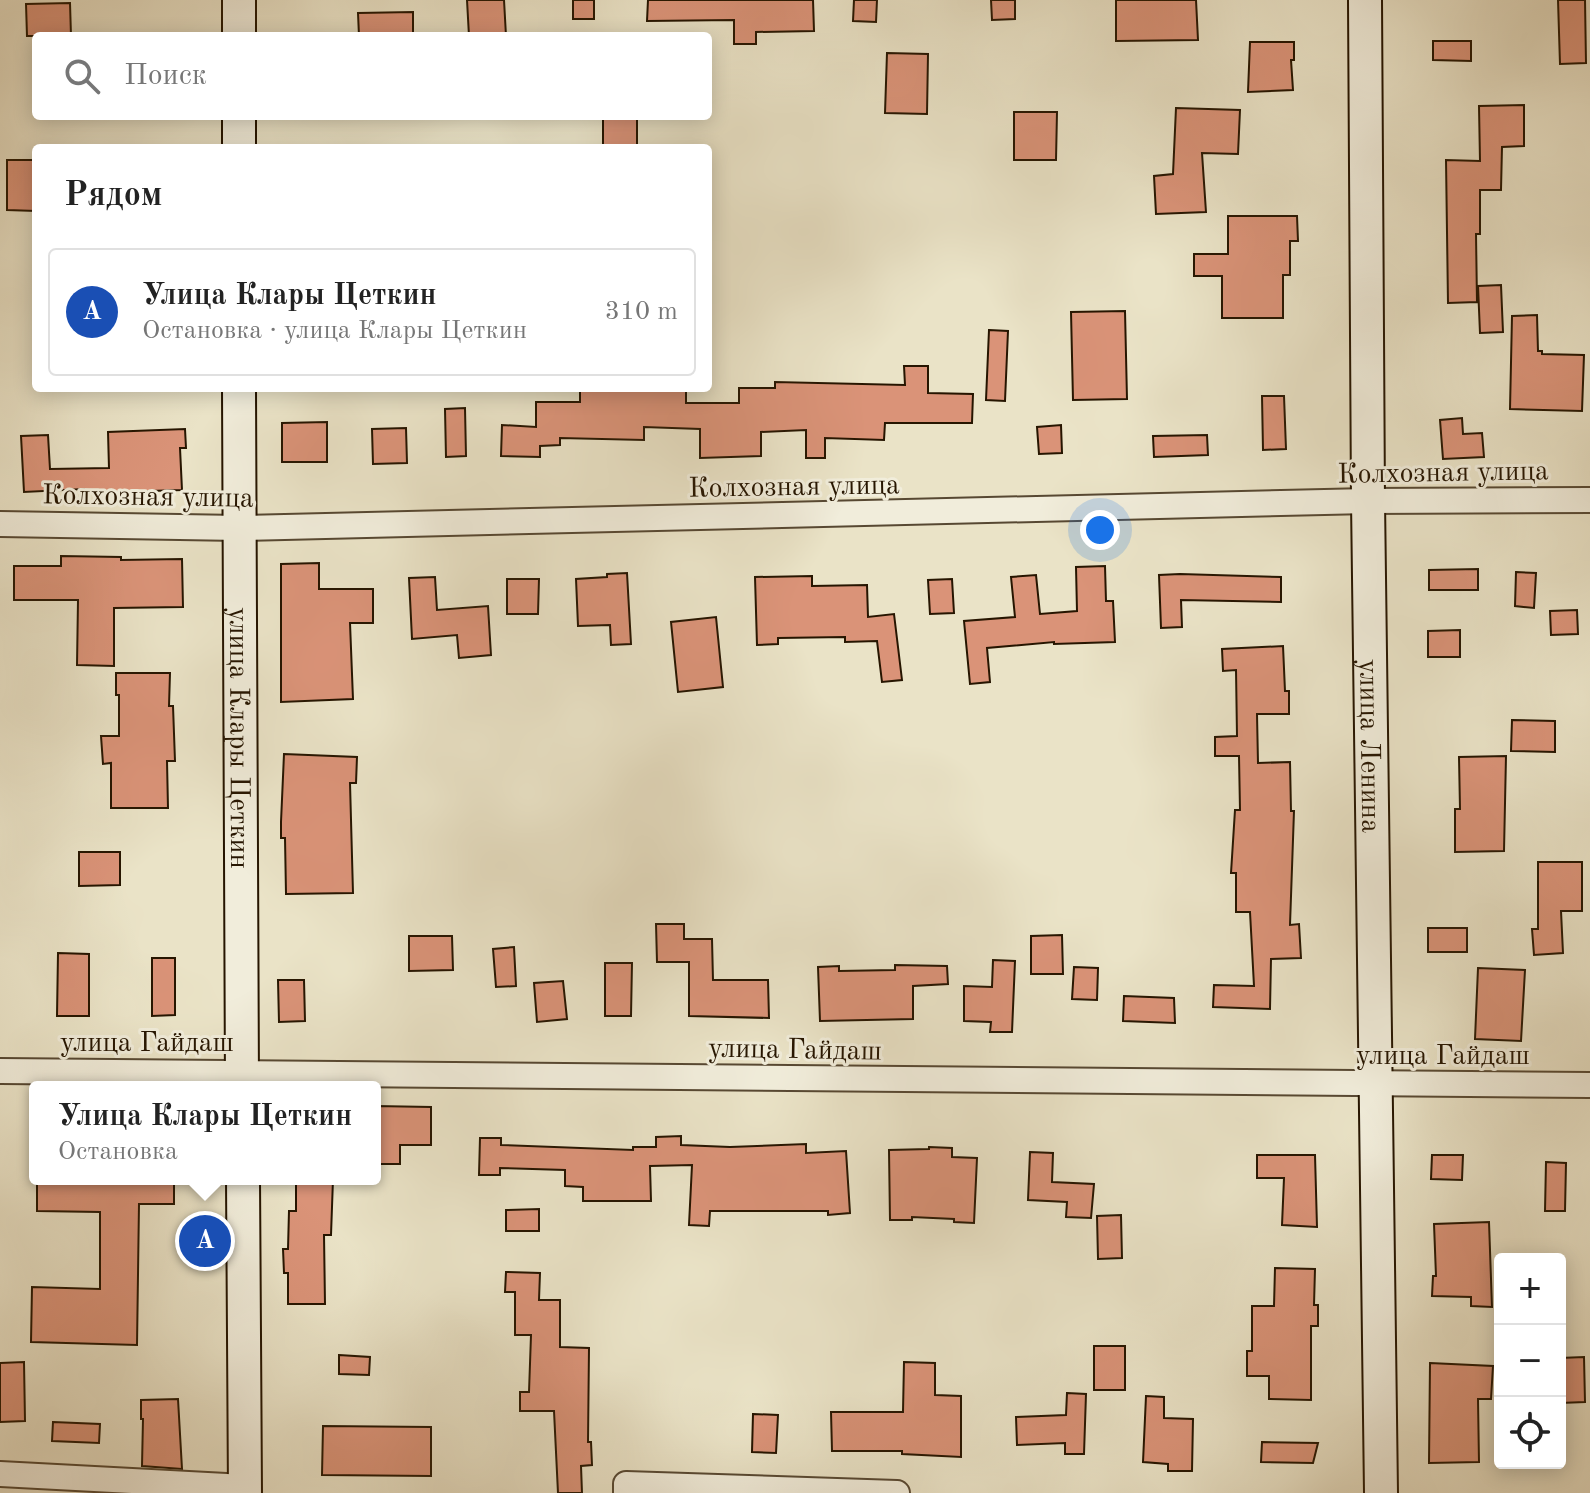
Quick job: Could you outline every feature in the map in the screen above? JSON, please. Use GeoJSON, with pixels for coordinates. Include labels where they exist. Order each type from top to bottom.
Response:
{"type":"FeatureCollection","features":[{"type":"Feature","properties":{"kind":"street"},"geometry":{"type":"LineString","coordinates":[[239,0],[239,32]]}},
{"type":"Feature","properties":{"kind":"street","name":"улица Ленина"},"geometry":{"type":"LineString","coordinates":[[1365,0],[1381,1493]]}},
{"type":"Feature","properties":{"kind":"street"},"geometry":{"type":"LineString","coordinates":[[239,120],[239,144]]}},
{"type":"Feature","properties":{"kind":"street","name":"улица Клары Цеткин"},"geometry":{"type":"LineString","coordinates":[[239,392],[242,1079]]}},
{"type":"Feature","properties":{"kind":"street","name":"Колхозная улица"},"geometry":{"type":"LineString","coordinates":[[0,524],[239,528],[1368,501],[1590,500]]}},
{"type":"Feature","properties":{"kind":"street","name":"улица Гайдаш"},"geometry":{"type":"LineString","coordinates":[[0,1071],[242,1079],[1590,1085]]}},
{"type":"Feature","properties":{"kind":"street"},"geometry":{"type":"LineString","coordinates":[[0,1474],[245,1490],[243,1185]]}},
{"type":"Feature","properties":{"kind":"street"},"geometry":{"type":"LineString","coordinates":[[626,1493],[626,1484],[897,1493]]}},
{"type":"Feature","properties":{"kind":"building"},"geometry":{"type":"Polygon","coordinates":[[[467,0],[504,0],[506,32],[469,32],[467,0]]]}},
{"type":"Feature","properties":{"kind":"building"},"geometry":{"type":"Polygon","coordinates":[[[573,0],[594,0],[594,19],[573,19],[573,0]]]}},
{"type":"Feature","properties":{"kind":"building"},"geometry":{"type":"Polygon","coordinates":[[[648,0],[813,0],[814,31],[756,32],[756,44],[734,44],[734,20],[647,21],[648,0]]]}},
{"type":"Feature","properties":{"kind":"building"},"geometry":{"type":"Polygon","coordinates":[[[854,0],[877,0],[876,22],[853,21],[854,0]]]}},
{"type":"Feature","properties":{"kind":"building"},"geometry":{"type":"Polygon","coordinates":[[[991,0],[1015,0],[1015,19],[992,20],[991,0]]]}},
{"type":"Feature","properties":{"kind":"building"},"geometry":{"type":"Polygon","coordinates":[[[1116,0],[1196,0],[1198,40],[1116,41],[1116,0]]]}},
{"type":"Feature","properties":{"kind":"building"},"geometry":{"type":"Polygon","coordinates":[[[1558,0],[1585,0],[1586,63],[1560,64],[1558,0]]]}},
{"type":"Feature","properties":{"kind":"building"},"geometry":{"type":"Polygon","coordinates":[[[70,3],[71,32],[32,32],[32,36],[27,36],[26,4],[70,3]]]}},
{"type":"Feature","properties":{"kind":"building"},"geometry":{"type":"Polygon","coordinates":[[[413,12],[413,32],[359,32],[358,13],[413,12]]]}},
{"type":"Feature","properties":{"kind":"building"},"geometry":{"type":"Polygon","coordinates":[[[1433,41],[1471,41],[1471,61],[1433,60],[1433,41]]]}},
{"type":"Feature","properties":{"kind":"building"},"geometry":{"type":"Polygon","coordinates":[[[1250,42],[1294,42],[1294,60],[1291,60],[1293,90],[1248,92],[1250,42]]]}},
{"type":"Feature","properties":{"kind":"building"},"geometry":{"type":"Polygon","coordinates":[[[887,53],[928,54],[927,114],[885,113],[887,53]]]}},
{"type":"Feature","properties":{"kind":"building"},"geometry":{"type":"Polygon","coordinates":[[[1524,105],[1524,146],[1502,147],[1501,190],[1480,190],[1480,234],[1476,234],[1477,302],[1448,303],[1446,160],[1480,161],[1479,106],[1524,105]]]}},
{"type":"Feature","properties":{"kind":"building"},"geometry":{"type":"Polygon","coordinates":[[[1176,108],[1240,110],[1238,154],[1202,153],[1206,212],[1156,214],[1154,176],[1173,174],[1176,108]]]}},
{"type":"Feature","properties":{"kind":"building"},"geometry":{"type":"Polygon","coordinates":[[[1014,112],[1057,112],[1056,160],[1014,160],[1014,112]]]}},
{"type":"Feature","properties":{"kind":"building"},"geometry":{"type":"Polygon","coordinates":[[[603,120],[637,120],[637,144],[603,144],[603,120]]]}},
{"type":"Feature","properties":{"kind":"building"},"geometry":{"type":"Polygon","coordinates":[[[7,160],[32,160],[32,211],[7,210],[7,160]]]}},
{"type":"Feature","properties":{"kind":"building"},"geometry":{"type":"Polygon","coordinates":[[[1228,216],[1297,216],[1298,241],[1290,241],[1290,275],[1283,275],[1283,318],[1222,318],[1222,276],[1194,276],[1194,254],[1228,254],[1228,216]]]}},
{"type":"Feature","properties":{"kind":"building"},"geometry":{"type":"Polygon","coordinates":[[[1501,285],[1503,332],[1480,333],[1478,286],[1501,285]]]}},
{"type":"Feature","properties":{"kind":"building"},"geometry":{"type":"Polygon","coordinates":[[[1125,311],[1127,399],[1073,400],[1071,312],[1125,311]]]}},
{"type":"Feature","properties":{"kind":"building"},"geometry":{"type":"Polygon","coordinates":[[[1537,315],[1538,351],[1542,354],[1584,355],[1582,411],[1510,409],[1512,316],[1537,315]]]}},
{"type":"Feature","properties":{"kind":"building"},"geometry":{"type":"Polygon","coordinates":[[[989,330],[1008,331],[1005,401],[986,400],[989,330]]]}},
{"type":"Feature","properties":{"kind":"building"},"geometry":{"type":"Polygon","coordinates":[[[904,366],[928,366],[928,393],[973,394],[972,423],[885,423],[884,440],[825,438],[825,458],[806,458],[806,430],[761,432],[761,456],[700,458],[700,429],[644,427],[644,440],[560,438],[560,445],[540,446],[540,457],[501,456],[502,425],[536,427],[536,402],[580,402],[580,392],[686,392],[686,403],[739,403],[739,388],[775,388],[775,382],[905,385],[904,366]]]}},
{"type":"Feature","properties":{"kind":"building"},"geometry":{"type":"Polygon","coordinates":[[[1262,396],[1284,396],[1286,449],[1263,450],[1262,396]]]}},
{"type":"Feature","properties":{"kind":"building"},"geometry":{"type":"Polygon","coordinates":[[[465,408],[466,456],[446,457],[445,409],[465,408]]]}},
{"type":"Feature","properties":{"kind":"building"},"geometry":{"type":"Polygon","coordinates":[[[1462,418],[1463,434],[1482,433],[1484,457],[1443,459],[1440,420],[1462,418]]]}},
{"type":"Feature","properties":{"kind":"building"},"geometry":{"type":"Polygon","coordinates":[[[327,422],[327,462],[282,462],[282,423],[327,422]]]}},
{"type":"Feature","properties":{"kind":"building"},"geometry":{"type":"Polygon","coordinates":[[[1061,425],[1062,453],[1039,454],[1037,427],[1061,425]]]}},
{"type":"Feature","properties":{"kind":"building"},"geometry":{"type":"Polygon","coordinates":[[[406,428],[407,463],[373,464],[372,429],[406,428]]]}},
{"type":"Feature","properties":{"kind":"building"},"geometry":{"type":"Polygon","coordinates":[[[185,429],[186,448],[180,448],[182,490],[24,492],[21,436],[48,435],[50,469],[109,468],[108,432],[185,429]]]}},
{"type":"Feature","properties":{"kind":"building"},"geometry":{"type":"Polygon","coordinates":[[[1207,435],[1208,455],[1154,457],[1153,436],[1207,435]]]}},
{"type":"Feature","properties":{"kind":"building"},"geometry":{"type":"Polygon","coordinates":[[[61,556],[121,557],[121,560],[182,559],[183,607],[114,608],[114,666],[77,665],[78,600],[14,600],[14,566],[61,566],[61,556]]]}},
{"type":"Feature","properties":{"kind":"building"},"geometry":{"type":"Polygon","coordinates":[[[319,563],[319,589],[373,589],[373,623],[350,623],[353,699],[281,702],[281,564],[319,563]]]}},
{"type":"Feature","properties":{"kind":"building"},"geometry":{"type":"Polygon","coordinates":[[[1105,566],[1106,601],[1113,601],[1115,642],[1054,642],[987,648],[990,682],[970,684],[964,621],[1015,617],[1011,577],[1036,575],[1040,614],[1077,611],[1076,567],[1105,566]]]}},
{"type":"Feature","properties":{"kind":"building"},"geometry":{"type":"Polygon","coordinates":[[[1478,569],[1478,590],[1429,590],[1429,570],[1478,569]]]}},
{"type":"Feature","properties":{"kind":"building"},"geometry":{"type":"Polygon","coordinates":[[[1516,572],[1536,573],[1534,608],[1515,606],[1516,572]]]}},
{"type":"Feature","properties":{"kind":"building"},"geometry":{"type":"Polygon","coordinates":[[[627,573],[631,644],[611,645],[610,625],[578,626],[576,579],[627,573]]]}},
{"type":"Feature","properties":{"kind":"building"},"geometry":{"type":"Polygon","coordinates":[[[1159,575],[1281,577],[1281,602],[1181,600],[1182,627],[1161,628],[1159,575]]]}},
{"type":"Feature","properties":{"kind":"building"},"geometry":{"type":"Polygon","coordinates":[[[812,576],[812,586],[867,585],[868,617],[894,614],[902,680],[882,682],[877,641],[845,642],[845,637],[778,638],[778,644],[757,645],[755,577],[812,576]]]}},
{"type":"Feature","properties":{"kind":"building"},"geometry":{"type":"Polygon","coordinates":[[[435,577],[437,610],[488,606],[491,655],[459,658],[457,635],[412,639],[409,578],[435,577]]]}},
{"type":"Feature","properties":{"kind":"building"},"geometry":{"type":"Polygon","coordinates":[[[507,579],[539,579],[538,614],[507,614],[507,579]]]}},
{"type":"Feature","properties":{"kind":"building"},"geometry":{"type":"Polygon","coordinates":[[[952,579],[954,613],[930,614],[928,580],[952,579]]]}},
{"type":"Feature","properties":{"kind":"building"},"geometry":{"type":"Polygon","coordinates":[[[1577,610],[1578,634],[1551,635],[1550,611],[1577,610]]]}},
{"type":"Feature","properties":{"kind":"building"},"geometry":{"type":"Polygon","coordinates":[[[716,617],[723,687],[678,692],[671,622],[716,617]]]}},
{"type":"Feature","properties":{"kind":"building"},"geometry":{"type":"Polygon","coordinates":[[[1460,630],[1460,657],[1428,657],[1428,631],[1460,630]]]}},
{"type":"Feature","properties":{"kind":"building"},"geometry":{"type":"Polygon","coordinates":[[[1283,646],[1289,714],[1257,714],[1258,763],[1290,762],[1291,811],[1294,811],[1290,925],[1299,924],[1301,958],[1271,959],[1270,1009],[1213,1007],[1214,985],[1254,986],[1250,912],[1236,912],[1236,873],[1231,873],[1235,810],[1240,810],[1239,756],[1215,756],[1215,737],[1237,736],[1236,670],[1223,671],[1222,649],[1283,646]]]}},
{"type":"Feature","properties":{"kind":"building"},"geometry":{"type":"Polygon","coordinates":[[[116,673],[170,673],[169,706],[173,706],[175,761],[167,761],[168,808],[111,808],[111,763],[103,764],[101,736],[119,736],[116,673]]]}},
{"type":"Feature","properties":{"kind":"building"},"geometry":{"type":"Polygon","coordinates":[[[1512,720],[1555,721],[1555,752],[1511,751],[1512,720]]]}},
{"type":"Feature","properties":{"kind":"building"},"geometry":{"type":"Polygon","coordinates":[[[284,754],[357,757],[356,783],[350,783],[353,893],[286,894],[285,838],[281,838],[284,754]]]}},
{"type":"Feature","properties":{"kind":"building"},"geometry":{"type":"Polygon","coordinates":[[[1506,756],[1504,851],[1455,852],[1455,809],[1460,809],[1459,757],[1506,756]]]}},
{"type":"Feature","properties":{"kind":"building"},"geometry":{"type":"Polygon","coordinates":[[[79,852],[120,852],[120,885],[79,886],[79,852]]]}},
{"type":"Feature","properties":{"kind":"building"},"geometry":{"type":"Polygon","coordinates":[[[1538,862],[1582,862],[1582,911],[1561,911],[1563,953],[1534,955],[1532,929],[1538,929],[1538,862]]]}},
{"type":"Feature","properties":{"kind":"building"},"geometry":{"type":"Polygon","coordinates":[[[656,924],[684,924],[684,939],[712,939],[713,980],[768,980],[769,1018],[689,1016],[689,962],[657,962],[656,924]]]}},
{"type":"Feature","properties":{"kind":"building"},"geometry":{"type":"Polygon","coordinates":[[[1428,928],[1467,928],[1467,952],[1428,952],[1428,928]]]}},
{"type":"Feature","properties":{"kind":"building"},"geometry":{"type":"Polygon","coordinates":[[[1062,935],[1063,974],[1031,974],[1031,936],[1062,935]]]}},
{"type":"Feature","properties":{"kind":"building"},"geometry":{"type":"Polygon","coordinates":[[[409,936],[452,936],[453,970],[409,971],[409,936]]]}},
{"type":"Feature","properties":{"kind":"building"},"geometry":{"type":"Polygon","coordinates":[[[514,947],[516,986],[496,987],[493,949],[514,947]]]}},
{"type":"Feature","properties":{"kind":"building"},"geometry":{"type":"Polygon","coordinates":[[[58,953],[89,954],[89,1016],[57,1016],[58,953]]]}},
{"type":"Feature","properties":{"kind":"building"},"geometry":{"type":"Polygon","coordinates":[[[152,958],[175,958],[175,1015],[152,1016],[152,958]]]}},
{"type":"Feature","properties":{"kind":"building"},"geometry":{"type":"Polygon","coordinates":[[[993,960],[1015,961],[1012,1032],[990,1032],[991,1022],[964,1021],[964,986],[992,987],[993,960]]]}},
{"type":"Feature","properties":{"kind":"building"},"geometry":{"type":"Polygon","coordinates":[[[605,963],[632,963],[631,1016],[605,1016],[605,963]]]}},
{"type":"Feature","properties":{"kind":"building"},"geometry":{"type":"Polygon","coordinates":[[[895,965],[947,966],[948,984],[913,986],[913,1019],[820,1021],[818,967],[839,966],[839,971],[895,970],[895,965]]]}},
{"type":"Feature","properties":{"kind":"building"},"geometry":{"type":"Polygon","coordinates":[[[1074,967],[1098,968],[1097,1000],[1072,999],[1074,967]]]}},
{"type":"Feature","properties":{"kind":"building"},"geometry":{"type":"Polygon","coordinates":[[[1478,968],[1525,970],[1521,1041],[1475,1039],[1478,968]]]}},
{"type":"Feature","properties":{"kind":"building"},"geometry":{"type":"Polygon","coordinates":[[[278,980],[304,980],[305,1021],[279,1022],[278,980]]]}},
{"type":"Feature","properties":{"kind":"building"},"geometry":{"type":"Polygon","coordinates":[[[563,981],[567,1019],[537,1022],[534,983],[563,981]]]}},
{"type":"Feature","properties":{"kind":"building"},"geometry":{"type":"Polygon","coordinates":[[[1124,996],[1174,998],[1175,1023],[1123,1021],[1124,996]]]}},
{"type":"Feature","properties":{"kind":"building"},"geometry":{"type":"Polygon","coordinates":[[[381,1106],[431,1107],[431,1145],[400,1145],[400,1164],[381,1164],[381,1106]]]}},
{"type":"Feature","properties":{"kind":"building"},"geometry":{"type":"Polygon","coordinates":[[[681,1136],[681,1145],[806,1144],[806,1153],[846,1151],[850,1213],[710,1211],[709,1226],[689,1225],[692,1165],[650,1166],[651,1201],[583,1201],[583,1187],[565,1186],[565,1170],[500,1168],[500,1175],[479,1175],[480,1138],[501,1138],[501,1145],[633,1150],[633,1147],[656,1147],[656,1137],[681,1136]]]}},
{"type":"Feature","properties":{"kind":"building"},"geometry":{"type":"Polygon","coordinates":[[[952,1148],[952,1157],[977,1158],[974,1223],[912,1217],[912,1220],[890,1220],[889,1150],[952,1148]]]}},
{"type":"Feature","properties":{"kind":"building"},"geometry":{"type":"Polygon","coordinates":[[[1030,1152],[1053,1153],[1052,1182],[1094,1184],[1091,1218],[1066,1217],[1067,1202],[1028,1200],[1030,1152]]]}},
{"type":"Feature","properties":{"kind":"building"},"geometry":{"type":"Polygon","coordinates":[[[1257,1155],[1315,1155],[1317,1227],[1282,1225],[1284,1178],[1257,1178],[1257,1155]]]}},
{"type":"Feature","properties":{"kind":"building"},"geometry":{"type":"Polygon","coordinates":[[[1432,1155],[1463,1155],[1462,1180],[1431,1179],[1432,1155]]]}},
{"type":"Feature","properties":{"kind":"building"},"geometry":{"type":"Polygon","coordinates":[[[1546,1162],[1566,1163],[1565,1211],[1545,1211],[1546,1162]]]}},
{"type":"Feature","properties":{"kind":"building"},"geometry":{"type":"Polygon","coordinates":[[[37,1185],[174,1185],[174,1204],[139,1204],[137,1345],[31,1342],[32,1287],[100,1289],[100,1212],[37,1211],[37,1185]]]}},
{"type":"Feature","properties":{"kind":"building"},"geometry":{"type":"Polygon","coordinates":[[[296,1185],[333,1185],[331,1235],[324,1235],[325,1304],[288,1304],[288,1273],[284,1273],[283,1249],[288,1249],[289,1211],[296,1211],[296,1185]]]}},
{"type":"Feature","properties":{"kind":"building"},"geometry":{"type":"Polygon","coordinates":[[[539,1209],[539,1231],[506,1231],[506,1210],[539,1209]]]}},
{"type":"Feature","properties":{"kind":"building"},"geometry":{"type":"Polygon","coordinates":[[[1121,1215],[1122,1258],[1098,1259],[1097,1216],[1121,1215]]]}},
{"type":"Feature","properties":{"kind":"building"},"geometry":{"type":"Polygon","coordinates":[[[1489,1222],[1492,1307],[1471,1306],[1471,1297],[1432,1296],[1433,1276],[1436,1276],[1434,1224],[1489,1222]]]}},
{"type":"Feature","properties":{"kind":"building"},"geometry":{"type":"Polygon","coordinates":[[[1275,1268],[1315,1269],[1314,1305],[1318,1305],[1318,1326],[1311,1326],[1311,1400],[1269,1399],[1269,1376],[1247,1376],[1247,1351],[1252,1351],[1252,1306],[1274,1306],[1275,1268]]]}},
{"type":"Feature","properties":{"kind":"building"},"geometry":{"type":"Polygon","coordinates":[[[506,1272],[540,1273],[539,1300],[560,1300],[560,1347],[589,1348],[588,1442],[591,1442],[592,1465],[581,1466],[582,1493],[558,1493],[554,1411],[520,1411],[520,1392],[529,1392],[531,1335],[515,1335],[515,1292],[505,1292],[506,1272]]]}},
{"type":"Feature","properties":{"kind":"building"},"geometry":{"type":"Polygon","coordinates":[[[1094,1346],[1125,1346],[1125,1390],[1094,1390],[1094,1346]]]}},
{"type":"Feature","properties":{"kind":"building"},"geometry":{"type":"Polygon","coordinates":[[[339,1355],[370,1357],[369,1375],[339,1374],[339,1355]]]}},
{"type":"Feature","properties":{"kind":"building"},"geometry":{"type":"Polygon","coordinates":[[[1584,1357],[1585,1402],[1566,1403],[1566,1358],[1584,1357]]]}},
{"type":"Feature","properties":{"kind":"building"},"geometry":{"type":"Polygon","coordinates":[[[24,1362],[25,1421],[0,1422],[0,1363],[24,1362]]]}},
{"type":"Feature","properties":{"kind":"building"},"geometry":{"type":"Polygon","coordinates":[[[904,1362],[935,1363],[935,1395],[961,1396],[961,1457],[902,1454],[902,1451],[832,1451],[831,1412],[903,1412],[904,1362]]]}},
{"type":"Feature","properties":{"kind":"building"},"geometry":{"type":"Polygon","coordinates":[[[1430,1363],[1493,1366],[1491,1399],[1478,1399],[1479,1462],[1429,1463],[1430,1363]]]}},
{"type":"Feature","properties":{"kind":"building"},"geometry":{"type":"Polygon","coordinates":[[[1067,1393],[1086,1394],[1084,1454],[1065,1454],[1065,1443],[1017,1445],[1016,1417],[1066,1415],[1067,1393]]]}},
{"type":"Feature","properties":{"kind":"building"},"geometry":{"type":"Polygon","coordinates":[[[1146,1396],[1164,1397],[1164,1418],[1193,1419],[1192,1471],[1168,1471],[1168,1464],[1143,1462],[1146,1396]]]}},
{"type":"Feature","properties":{"kind":"building"},"geometry":{"type":"Polygon","coordinates":[[[178,1399],[182,1469],[142,1466],[141,1400],[178,1399]]]}},
{"type":"Feature","properties":{"kind":"building"},"geometry":{"type":"Polygon","coordinates":[[[753,1414],[778,1415],[776,1453],[752,1452],[753,1414]]]}},
{"type":"Feature","properties":{"kind":"building"},"geometry":{"type":"Polygon","coordinates":[[[53,1422],[100,1424],[99,1443],[52,1441],[53,1422]]]}},
{"type":"Feature","properties":{"kind":"building"},"geometry":{"type":"Polygon","coordinates":[[[323,1426],[431,1427],[431,1476],[322,1475],[323,1426]]]}},
{"type":"Feature","properties":{"kind":"building"},"geometry":{"type":"Polygon","coordinates":[[[1262,1442],[1318,1443],[1313,1463],[1261,1462],[1262,1442]]]}},
{"type":"Feature","properties":{"kind":"place","name":"Улица Клары Цеткин"},"geometry":{"type":"Point","coordinates":[205,1241]}}]}
